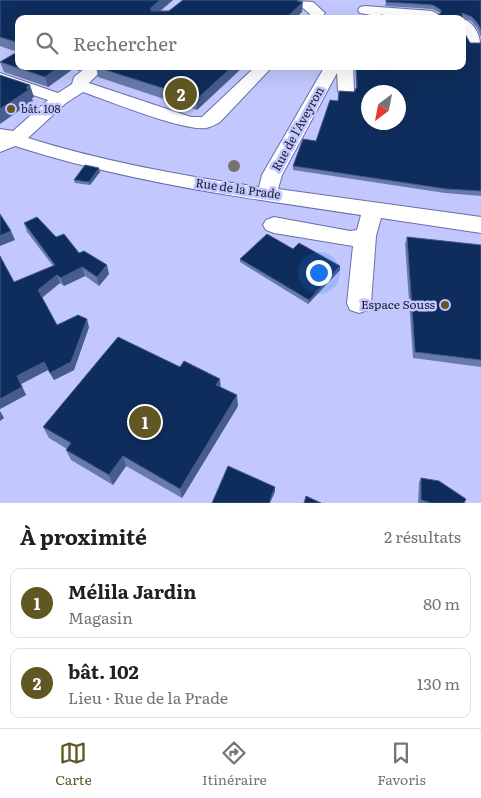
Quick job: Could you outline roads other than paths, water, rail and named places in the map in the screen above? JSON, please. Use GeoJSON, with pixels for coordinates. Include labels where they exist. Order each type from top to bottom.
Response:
{"type":"FeatureCollection","features":[{"type":"Feature","properties":{"kind":"street"},"geometry":{"type":"LineString","coordinates":[[288,0],[308,5],[318,13],[316,15]]}},
{"type":"Feature","properties":{"kind":"street"},"geometry":{"type":"LineString","coordinates":[[365,10],[394,15]]}},
{"type":"Feature","properties":{"kind":"street"},"geometry":{"type":"LineString","coordinates":[[466,26],[473,43]]}},
{"type":"Feature","properties":{"kind":"street"},"geometry":{"type":"LineString","coordinates":[[81,86],[80,80],[93,70]]}},
{"type":"Feature","properties":{"kind":"street"},"geometry":{"type":"LineString","coordinates":[[81,86],[189,122],[205,123],[214,118],[261,70]]}},
{"type":"Feature","properties":{"kind":"street","name":"Rue de l'Aveyron"},"geometry":{"type":"LineString","coordinates":[[267,194],[272,175],[331,70]]}},
{"type":"Feature","properties":{"kind":"street"},"geometry":{"type":"LineString","coordinates":[[345,70],[346,91]]}},
{"type":"Feature","properties":{"kind":"street"},"geometry":{"type":"LineString","coordinates":[[0,78],[60,99]]}},
{"type":"Feature","properties":{"kind":"street"},"geometry":{"type":"LineString","coordinates":[[4,139],[26,131],[30,124],[60,99],[81,86]]}},
{"type":"Feature","properties":{"kind":"street","name":"Rue de la Prade"},"geometry":{"type":"LineString","coordinates":[[4,139],[151,180],[267,194],[480,224]]}},
{"type":"Feature","properties":{"kind":"street"},"geometry":{"type":"LineString","coordinates":[[359,303],[365,236],[370,223],[372,209]]}},
{"type":"Feature","properties":{"kind":"street"},"geometry":{"type":"LineString","coordinates":[[274,225],[350,239],[365,236]]}},
{"type":"Feature","properties":{"kind":"place","name":"bât. 102"},"geometry":{"type":"Point","coordinates":[181,94]}},
{"type":"Feature","properties":{"kind":"place","name":"bât. 108"},"geometry":{"type":"Point","coordinates":[11,109]}},
{"type":"Feature","properties":{"kind":"place","name":"Espace Souss"},"geometry":{"type":"Point","coordinates":[445,305]}},
{"type":"Feature","properties":{"kind":"place","name":"Mélila Jardin"},"geometry":{"type":"Point","coordinates":[145,422]}}]}
